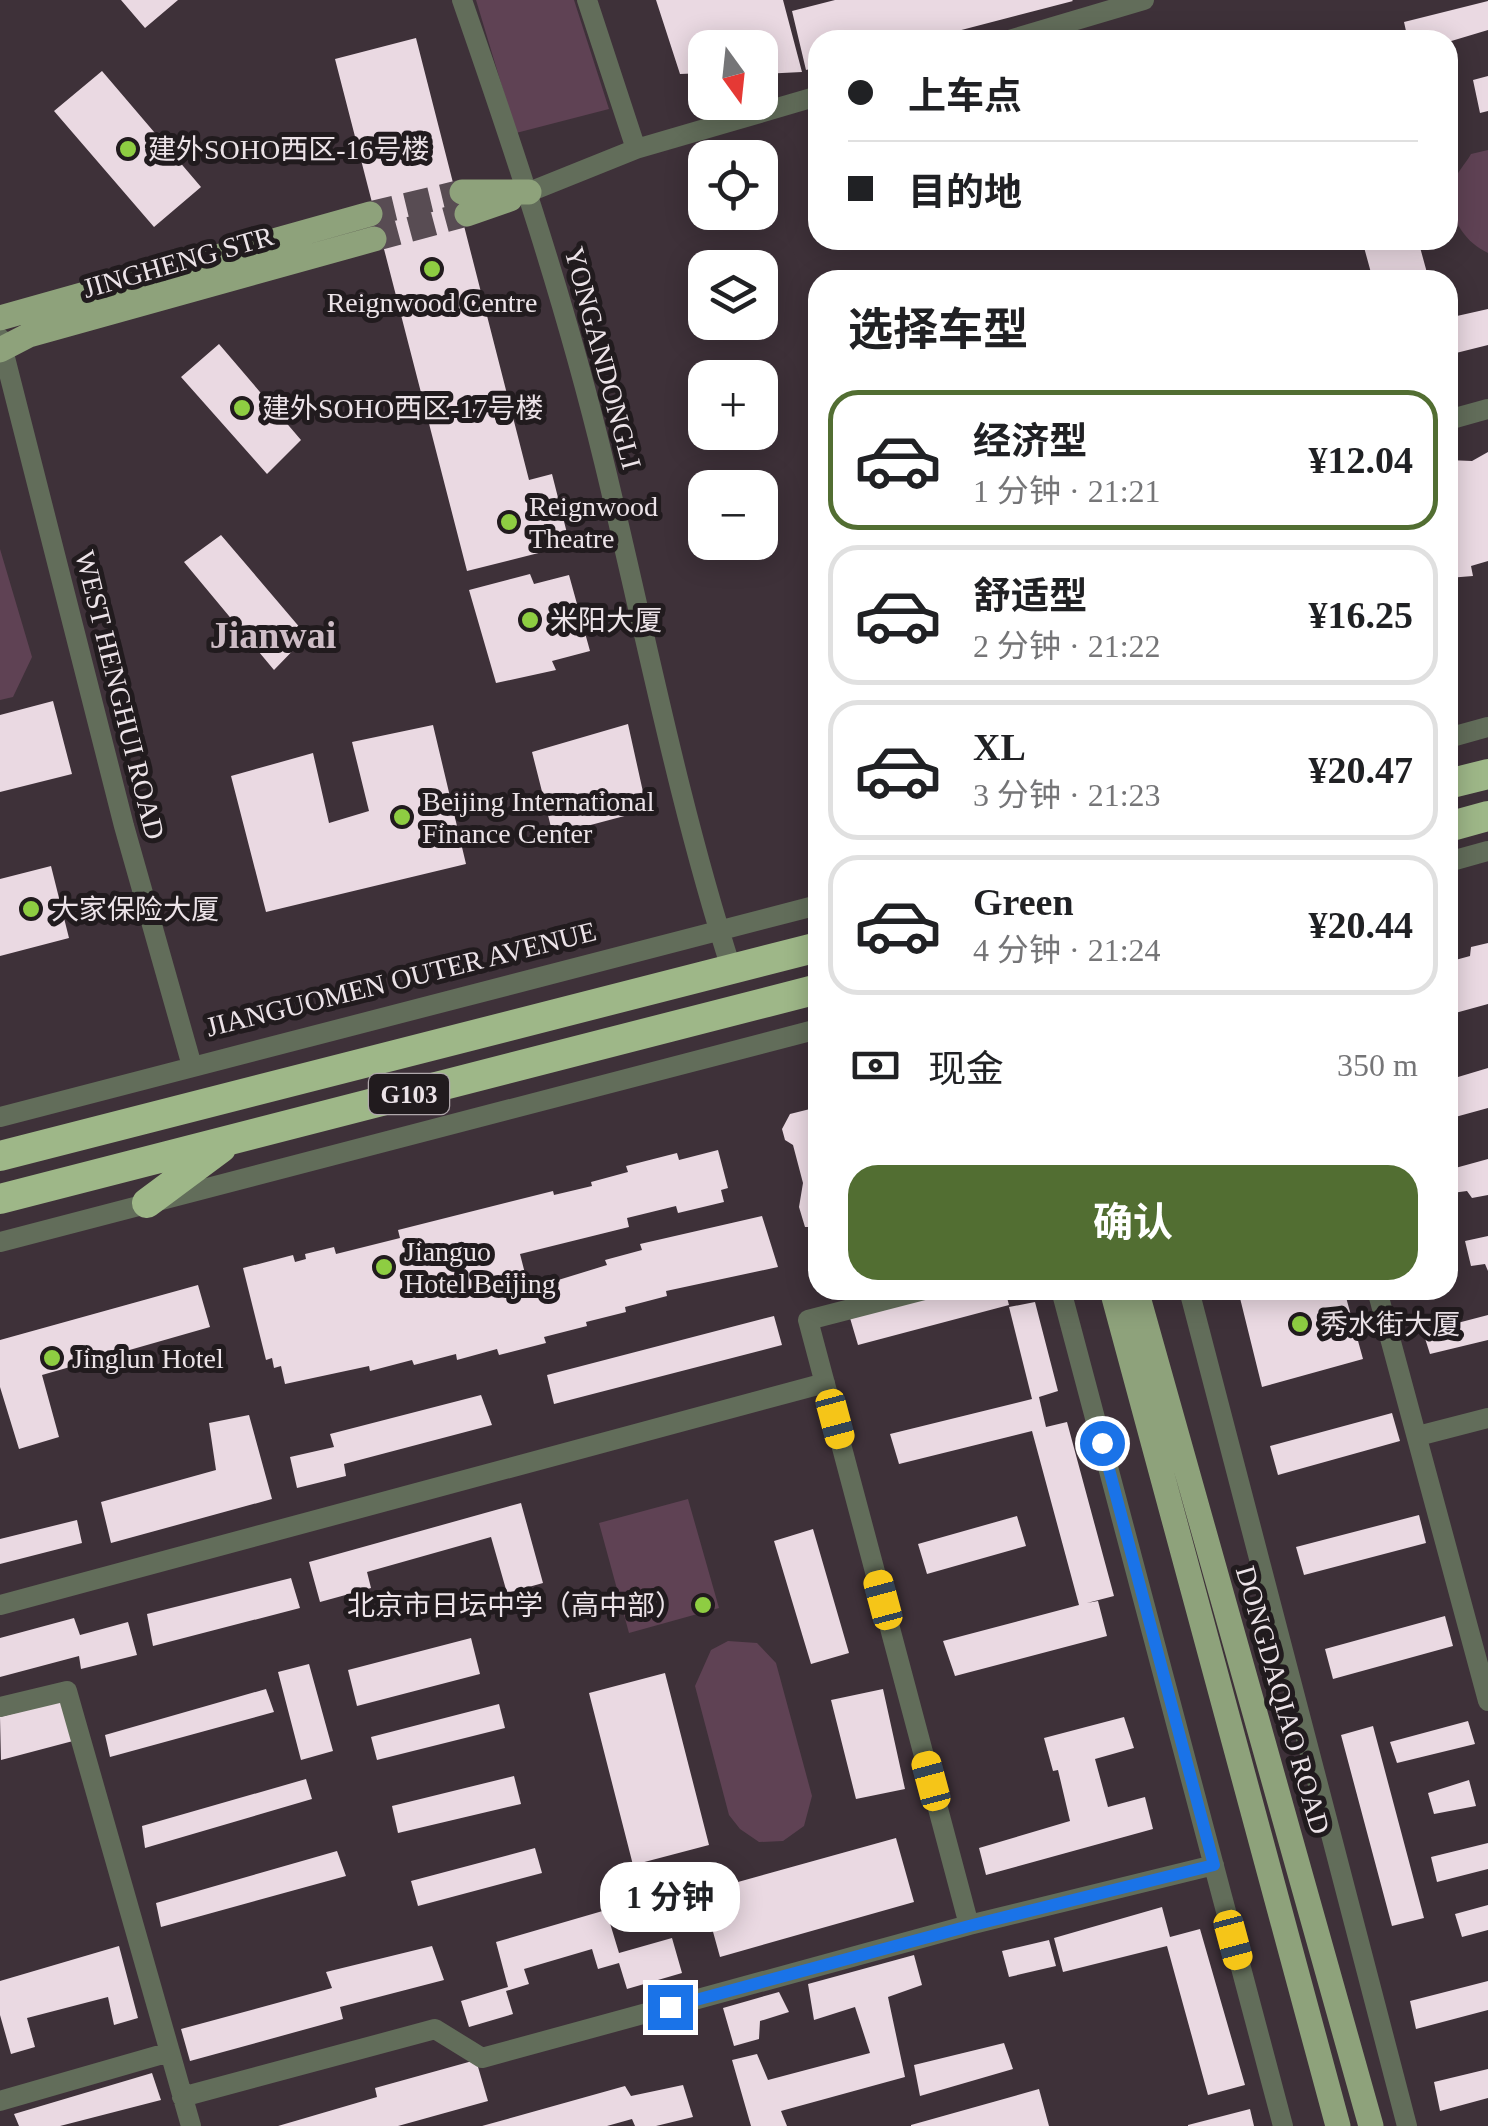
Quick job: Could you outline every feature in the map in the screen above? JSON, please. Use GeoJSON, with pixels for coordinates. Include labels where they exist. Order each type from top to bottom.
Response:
{"type":"FeatureCollection","features":[{"type":"Feature","properties":{"kind":"highway"},"geometry":{"type":"LineString","coordinates":[[1458,782],[1488,774]]}},
{"type":"Feature","properties":{"kind":"highway"},"geometry":{"type":"LineString","coordinates":[[1458,824],[1488,816]]}},
{"type":"Feature","properties":{"kind":"highway","name":"G103"},"geometry":{"type":"LineString","coordinates":[[6,1152],[808,949]]}},
{"type":"Feature","properties":{"kind":"highway","name":"G103"},"geometry":{"type":"LineString","coordinates":[[0,1200],[808,992]]}},
{"type":"Feature","properties":{"kind":"highway"},"geometry":{"type":"LineString","coordinates":[[147,1202],[234,1138]]}},
{"type":"Feature","properties":{"kind":"main road"},"geometry":{"type":"LineString","coordinates":[[464,203],[529,192]]}},
{"type":"Feature","properties":{"kind":"main road","name":"JINGHENG STR"},"geometry":{"type":"LineString","coordinates":[[0,318],[372,226],[1,345]]}},
{"type":"Feature","properties":{"kind":"main road","name":"DONGDAQIAO ROAD"},"geometry":{"type":"LineString","coordinates":[[1115,1300],[1338,2126]]}},
{"type":"Feature","properties":{"kind":"main road","name":"DONGDAQIAO ROAD"},"geometry":{"type":"LineString","coordinates":[[1143,1300],[1371,2126]]}},
{"type":"Feature","properties":{"kind":"street","name":"YONGANDONGLI"},"geometry":{"type":"LineString","coordinates":[[462,0],[529,192],[603,458],[696,849],[731,968]]}},
{"type":"Feature","properties":{"kind":"street"},"geometry":{"type":"LineString","coordinates":[[588,0],[636,150]]}},
{"type":"Feature","properties":{"kind":"street"},"geometry":{"type":"LineString","coordinates":[[1043,30],[1144,0]]}},
{"type":"Feature","properties":{"kind":"street"},"geometry":{"type":"LineString","coordinates":[[529,192],[636,150],[808,99]]}},
{"type":"Feature","properties":{"kind":"street","name":"WEST HENGHUI ROAD"},"geometry":{"type":"LineString","coordinates":[[1,345],[124,826],[192,1066]]}},
{"type":"Feature","properties":{"kind":"street"},"geometry":{"type":"LineString","coordinates":[[1458,417],[1488,409]]}},
{"type":"Feature","properties":{"kind":"street"},"geometry":{"type":"LineString","coordinates":[[1458,736],[1488,728]]}},
{"type":"Feature","properties":{"kind":"street"},"geometry":{"type":"LineString","coordinates":[[1458,859],[1488,851]]}},
{"type":"Feature","properties":{"kind":"street","name":"JIANGUOMEN OUTER AVENUE"},"geometry":{"type":"LineString","coordinates":[[0,1117],[808,908]]}},
{"type":"Feature","properties":{"kind":"street"},"geometry":{"type":"LineString","coordinates":[[0,1242],[808,1032]]}},
{"type":"Feature","properties":{"kind":"street"},"geometry":{"type":"LineString","coordinates":[[885,1300],[808,1320],[969,1926]]}},
{"type":"Feature","properties":{"kind":"street"},"geometry":{"type":"LineString","coordinates":[[1064,1300],[1283,2126]]}},
{"type":"Feature","properties":{"kind":"street"},"geometry":{"type":"LineString","coordinates":[[1191,1300],[1406,2126]]}},
{"type":"Feature","properties":{"kind":"street"},"geometry":{"type":"LineString","coordinates":[[1380,1300],[1488,1701]]}},
{"type":"Feature","properties":{"kind":"street"},"geometry":{"type":"LineString","coordinates":[[0,1605],[825,1383]]}},
{"type":"Feature","properties":{"kind":"street"},"geometry":{"type":"LineString","coordinates":[[1418,1436],[1488,1418]]}},
{"type":"Feature","properties":{"kind":"street"},"geometry":{"type":"LineString","coordinates":[[0,1707],[67,1691],[190,2126]]}},
{"type":"Feature","properties":{"kind":"street"},"geometry":{"type":"LineString","coordinates":[[182,2097],[435,2029],[482,2058],[969,1926],[1214,1865]]}},
{"type":"Feature","properties":{"kind":"street"},"geometry":{"type":"LineString","coordinates":[[0,2101],[170,2052]]}},
{"type":"Feature","properties":{"kind":"shaded area"},"geometry":{"type":"Polygon","coordinates":[[[476,0],[574,0],[609,109],[516,133],[476,0]]]}},
{"type":"Feature","properties":{"kind":"shaded area"},"geometry":{"type":"Polygon","coordinates":[[[1488,150],[1488,253],[1470,241],[1458,225],[1458,174],[1471,154],[1488,150]]]}},
{"type":"Feature","properties":{"kind":"shaded area"},"geometry":{"type":"Polygon","coordinates":[[[0,549],[32,657],[13,697],[0,700],[0,549]]]}},
{"type":"Feature","properties":{"kind":"shaded area"},"geometry":{"type":"Polygon","coordinates":[[[688,1499],[719,1608],[629,1633],[599,1523],[688,1499]]]}},
{"type":"Feature","properties":{"kind":"shaded area"},"geometry":{"type":"Polygon","coordinates":[[[728,1641],[757,1643],[776,1663],[812,1796],[804,1826],[783,1841],[759,1842],[740,1829],[729,1815],[695,1686],[711,1650],[728,1641]]]}},
{"type":"Feature","properties":{"kind":"building"},"geometry":{"type":"Polygon","coordinates":[[[121,0],[178,0],[145,28],[121,0]]]}},
{"type":"Feature","properties":{"kind":"building"},"geometry":{"type":"Polygon","coordinates":[[[656,0],[783,0],[802,72],[778,73],[778,30],[688,30],[688,74],[680,74],[656,0]]]}},
{"type":"Feature","properties":{"kind":"building"},"geometry":{"type":"Polygon","coordinates":[[[835,0],[1073,1],[961,30],[808,30],[806,70],[792,11],[835,0]]]}},
{"type":"Feature","properties":{"kind":"building"},"geometry":{"type":"Polygon","coordinates":[[[1488,1],[1488,30],[1458,39],[1458,30],[1406,30],[1404,22],[1488,1]]]}},
{"type":"Feature","properties":{"kind":"building","name":"Reignwood Centre"},"geometry":{"type":"Polygon","coordinates":[[[416,38],[529,480],[552,474],[570,545],[467,571],[335,59],[416,38]]]}},
{"type":"Feature","properties":{"kind":"building","name":"建外SOHO西区-16号楼"},"geometry":{"type":"Polygon","coordinates":[[[102,71],[201,187],[154,227],[54,111],[102,71]]]}},
{"type":"Feature","properties":{"kind":"building"},"geometry":{"type":"Polygon","coordinates":[[[1488,76],[1488,111],[1480,113],[1473,80],[1488,76]]]}},
{"type":"Feature","properties":{"kind":"building"},"geometry":{"type":"Polygon","coordinates":[[[1365,250],[1421,250],[1426,270],[1370,270],[1365,250]]]}},
{"type":"Feature","properties":{"kind":"building"},"geometry":{"type":"Polygon","coordinates":[[[1488,309],[1488,345],[1458,352],[1458,316],[1488,309]]]}},
{"type":"Feature","properties":{"kind":"building","name":"建外SOHO西区-17号楼"},"geometry":{"type":"Polygon","coordinates":[[[219,344],[301,440],[267,474],[181,377],[219,344]]]}},
{"type":"Feature","properties":{"kind":"building"},"geometry":{"type":"Polygon","coordinates":[[[1488,452],[1488,561],[1471,566],[1473,576],[1458,577],[1458,460],[1472,461],[1488,452]]]}},
{"type":"Feature","properties":{"kind":"building"},"geometry":{"type":"Polygon","coordinates":[[[221,535],[307,636],[274,670],[184,562],[221,535]]]}},
{"type":"Feature","properties":{"kind":"building","name":"米阳大厦"},"geometry":{"type":"Polygon","coordinates":[[[530,574],[534,584],[569,575],[590,651],[552,661],[556,670],[496,683],[469,590],[530,574]]]}},
{"type":"Feature","properties":{"kind":"building"},"geometry":{"type":"Polygon","coordinates":[[[53,701],[72,774],[0,792],[0,715],[53,701]]]}},
{"type":"Feature","properties":{"kind":"building"},"geometry":{"type":"Polygon","coordinates":[[[628,724],[647,810],[553,835],[532,752],[628,724]]]}},
{"type":"Feature","properties":{"kind":"building","name":"Beijing International Finance Center"},"geometry":{"type":"Polygon","coordinates":[[[433,725],[466,864],[266,912],[231,776],[313,753],[329,823],[369,811],[352,742],[433,725]]]}},
{"type":"Feature","properties":{"kind":"building","name":"大家保险大厦"},"geometry":{"type":"Polygon","coordinates":[[[51,866],[69,938],[0,956],[0,879],[51,866]]]}},
{"type":"Feature","properties":{"kind":"building"},"geometry":{"type":"Polygon","coordinates":[[[1488,943],[1488,1004],[1458,1012],[1458,959],[1470,956],[1471,947],[1488,943]]]}},
{"type":"Feature","properties":{"kind":"building"},"geometry":{"type":"Polygon","coordinates":[[[1488,1068],[1488,1108],[1458,1116],[1458,1077],[1488,1068]]]}},
{"type":"Feature","properties":{"kind":"building"},"geometry":{"type":"Polygon","coordinates":[[[808,1110],[808,1227],[799,1207],[803,1183],[793,1145],[785,1140],[782,1129],[790,1114],[808,1110]]]}},
{"type":"Feature","properties":{"kind":"building","name":"Jianguo Hotel Beijing"},"geometry":{"type":"Polygon","coordinates":[[[718,1150],[728,1188],[721,1190],[724,1202],[678,1213],[676,1206],[627,1218],[629,1227],[520,1254],[529,1289],[607,1265],[605,1260],[642,1250],[640,1244],[762,1216],[778,1267],[666,1291],[667,1296],[625,1307],[626,1312],[544,1337],[546,1343],[499,1355],[497,1349],[457,1360],[456,1354],[414,1365],[412,1360],[370,1371],[369,1366],[285,1384],[281,1366],[274,1368],[272,1358],[266,1360],[243,1268],[293,1255],[295,1262],[306,1259],[305,1254],[334,1247],[336,1254],[400,1238],[398,1230],[553,1191],[554,1195],[592,1186],[591,1182],[628,1172],[626,1166],[677,1153],[679,1160],[718,1150]]]}},
{"type":"Feature","properties":{"kind":"building"},"geometry":{"type":"Polygon","coordinates":[[[1488,1159],[1488,1195],[1472,1198],[1467,1191],[1458,1192],[1458,1167],[1488,1159]]]}},
{"type":"Feature","properties":{"kind":"building"},"geometry":{"type":"Polygon","coordinates":[[[1488,1236],[1488,1271],[1485,1264],[1471,1266],[1465,1241],[1488,1236]]]}},
{"type":"Feature","properties":{"kind":"building","name":"Jinglun Hotel"},"geometry":{"type":"Polygon","coordinates":[[[198,1285],[210,1327],[42,1375],[59,1437],[19,1449],[0,1387],[0,1340],[198,1285]]]}},
{"type":"Feature","properties":{"kind":"building"},"geometry":{"type":"Polygon","coordinates":[[[917,1300],[1008,1300],[1009,1305],[858,1345],[850,1318],[917,1300]]]}},
{"type":"Feature","properties":{"kind":"building","name":"秀水街大厦"},"geometry":{"type":"Polygon","coordinates":[[[1240,1300],[1347,1300],[1363,1359],[1262,1387],[1240,1300]]]}},
{"type":"Feature","properties":{"kind":"building"},"geometry":{"type":"Polygon","coordinates":[[[1035,1302],[1058,1391],[1039,1397],[1046,1427],[1067,1422],[1114,1596],[1087,1603],[1098,1601],[1107,1636],[955,1676],[943,1641],[1079,1605],[1032,1431],[899,1464],[890,1434],[1032,1399],[1009,1307],[1035,1302]]]}},
{"type":"Feature","properties":{"kind":"building"},"geometry":{"type":"Polygon","coordinates":[[[1488,1315],[1488,1340],[1430,1354],[1423,1332],[1488,1315]]]}},
{"type":"Feature","properties":{"kind":"building"},"geometry":{"type":"Polygon","coordinates":[[[774,1316],[782,1345],[554,1404],[547,1375],[774,1316]]]}},
{"type":"Feature","properties":{"kind":"building"},"geometry":{"type":"Polygon","coordinates":[[[481,1395],[492,1425],[344,1464],[346,1476],[297,1488],[290,1457],[334,1447],[330,1434],[481,1395]]]}},
{"type":"Feature","properties":{"kind":"building"},"geometry":{"type":"Polygon","coordinates":[[[1392,1413],[1400,1441],[1278,1475],[1270,1446],[1392,1413]]]}},
{"type":"Feature","properties":{"kind":"building"},"geometry":{"type":"Polygon","coordinates":[[[249,1415],[272,1499],[111,1543],[101,1502],[216,1470],[209,1423],[249,1415]]]}},
{"type":"Feature","properties":{"kind":"building"},"geometry":{"type":"Polygon","coordinates":[[[521,1503],[543,1583],[507,1593],[491,1537],[367,1572],[371,1588],[320,1602],[309,1562],[521,1503]]]}},
{"type":"Feature","properties":{"kind":"building"},"geometry":{"type":"Polygon","coordinates":[[[1419,1515],[1426,1543],[1304,1575],[1296,1547],[1419,1515]]]}},
{"type":"Feature","properties":{"kind":"building"},"geometry":{"type":"Polygon","coordinates":[[[1017,1516],[1026,1546],[927,1574],[918,1544],[1017,1516]]]}},
{"type":"Feature","properties":{"kind":"building"},"geometry":{"type":"Polygon","coordinates":[[[77,1520],[82,1543],[0,1564],[0,1539],[77,1520]]]}},
{"type":"Feature","properties":{"kind":"building"},"geometry":{"type":"Polygon","coordinates":[[[813,1529],[849,1653],[811,1664],[774,1541],[813,1529]]]}},
{"type":"Feature","properties":{"kind":"building"},"geometry":{"type":"Polygon","coordinates":[[[291,1578],[300,1608],[153,1646],[147,1614],[291,1578]]]}},
{"type":"Feature","properties":{"kind":"building"},"geometry":{"type":"Polygon","coordinates":[[[1445,1616],[1453,1646],[1333,1679],[1325,1649],[1445,1616]]]}},
{"type":"Feature","properties":{"kind":"building"},"geometry":{"type":"Polygon","coordinates":[[[74,1618],[80,1635],[128,1622],[137,1655],[81,1669],[79,1656],[0,1677],[0,1638],[74,1618]]]}},
{"type":"Feature","properties":{"kind":"building"},"geometry":{"type":"Polygon","coordinates":[[[471,1638],[480,1674],[357,1706],[348,1670],[471,1638]]]}},
{"type":"Feature","properties":{"kind":"building"},"geometry":{"type":"Polygon","coordinates":[[[309,1664],[333,1751],[301,1760],[278,1672],[309,1664]]]}},
{"type":"Feature","properties":{"kind":"building"},"geometry":{"type":"Polygon","coordinates":[[[665,1673],[709,1845],[633,1865],[589,1693],[665,1673]]]}},
{"type":"Feature","properties":{"kind":"building"},"geometry":{"type":"Polygon","coordinates":[[[266,1689],[274,1712],[110,1757],[105,1735],[266,1689]]]}},
{"type":"Feature","properties":{"kind":"building"},"geometry":{"type":"Polygon","coordinates":[[[883,1689],[905,1789],[856,1799],[831,1700],[883,1689]]]}},
{"type":"Feature","properties":{"kind":"building"},"geometry":{"type":"Polygon","coordinates":[[[65,1700],[73,1741],[1,1760],[0,1717],[65,1700]]]}},
{"type":"Feature","properties":{"kind":"building"},"geometry":{"type":"Polygon","coordinates":[[[499,1704],[505,1728],[377,1760],[371,1737],[499,1704]]]}},
{"type":"Feature","properties":{"kind":"building"},"geometry":{"type":"Polygon","coordinates":[[[1124,1717],[1134,1748],[1095,1759],[1108,1807],[1145,1797],[1153,1829],[986,1875],[979,1848],[1070,1821],[1058,1770],[1053,1771],[1044,1738],[1124,1717]]]}},
{"type":"Feature","properties":{"kind":"building"},"geometry":{"type":"Polygon","coordinates":[[[1468,1721],[1475,1744],[1397,1763],[1390,1742],[1468,1721]]]}},
{"type":"Feature","properties":{"kind":"building"},"geometry":{"type":"Polygon","coordinates":[[[1373,1726],[1424,1918],[1392,1926],[1341,1735],[1373,1726]]]}},
{"type":"Feature","properties":{"kind":"building"},"geometry":{"type":"Polygon","coordinates":[[[514,1776],[521,1804],[398,1833],[392,1806],[514,1776]]]}},
{"type":"Feature","properties":{"kind":"building"},"geometry":{"type":"Polygon","coordinates":[[[306,1779],[312,1799],[145,1848],[142,1826],[306,1779]]]}},
{"type":"Feature","properties":{"kind":"building"},"geometry":{"type":"Polygon","coordinates":[[[1469,1780],[1476,1806],[1434,1814],[1428,1793],[1469,1780]]]}},
{"type":"Feature","properties":{"kind":"building"},"geometry":{"type":"Polygon","coordinates":[[[896,1838],[914,1902],[720,1957],[702,1892],[896,1838]]]}},
{"type":"Feature","properties":{"kind":"building"},"geometry":{"type":"Polygon","coordinates":[[[1488,1843],[1488,1869],[1437,1882],[1431,1857],[1488,1843]]]}},
{"type":"Feature","properties":{"kind":"building"},"geometry":{"type":"Polygon","coordinates":[[[535,1848],[542,1873],[418,1906],[411,1881],[535,1848]]]}},
{"type":"Feature","properties":{"kind":"building"},"geometry":{"type":"Polygon","coordinates":[[[337,1851],[346,1876],[161,1927],[156,1903],[337,1851]]]}},
{"type":"Feature","properties":{"kind":"building"},"geometry":{"type":"Polygon","coordinates":[[[1488,1905],[1488,1930],[1462,1937],[1455,1914],[1488,1905]]]}},
{"type":"Feature","properties":{"kind":"building"},"geometry":{"type":"Polygon","coordinates":[[[1162,1907],[1170,1937],[1200,1929],[1245,2085],[1208,2095],[1167,1946],[1063,1972],[1054,1938],[1162,1907]]]}},
{"type":"Feature","properties":{"kind":"building"},"geometry":{"type":"Polygon","coordinates":[[[606,1910],[619,1953],[672,1938],[682,1973],[627,1989],[619,1963],[598,1969],[592,1949],[524,1969],[529,1984],[506,1991],[513,2014],[469,2027],[461,2001],[508,1987],[496,1942],[606,1910]]]}},
{"type":"Feature","properties":{"kind":"building"},"geometry":{"type":"Polygon","coordinates":[[[1049,1940],[1056,1966],[1009,1977],[1002,1951],[1049,1940]]]}},
{"type":"Feature","properties":{"kind":"building"},"geometry":{"type":"Polygon","coordinates":[[[119,1946],[138,2018],[114,2025],[108,1997],[27,2018],[35,2047],[11,2054],[0,2015],[0,1981],[119,1946]]]}},
{"type":"Feature","properties":{"kind":"building"},"geometry":{"type":"Polygon","coordinates":[[[432,1946],[444,1980],[340,2007],[343,2019],[190,2061],[181,2029],[332,1988],[326,1972],[432,1946]]]}},
{"type":"Feature","properties":{"kind":"building"},"geometry":{"type":"Polygon","coordinates":[[[914,1955],[922,1985],[888,1997],[905,2077],[781,2111],[787,2126],[751,2126],[732,2060],[757,2054],[768,2080],[870,2053],[855,2007],[814,2020],[808,1984],[914,1955]]]}},
{"type":"Feature","properties":{"kind":"building"},"geometry":{"type":"Polygon","coordinates":[[[1488,1981],[1488,2010],[1416,2029],[1410,2001],[1488,1981]]]}},
{"type":"Feature","properties":{"kind":"building"},"geometry":{"type":"Polygon","coordinates":[[[779,1992],[789,2012],[760,2021],[759,2039],[734,2046],[723,2008],[779,1992]]]}},
{"type":"Feature","properties":{"kind":"building"},"geometry":{"type":"Polygon","coordinates":[[[1004,2043],[1013,2069],[920,2096],[914,2065],[1004,2043]]]}},
{"type":"Feature","properties":{"kind":"building"},"geometry":{"type":"Polygon","coordinates":[[[476,2060],[488,2101],[398,2126],[278,2126],[377,2097],[375,2088],[476,2060]]]}},
{"type":"Feature","properties":{"kind":"building"},"geometry":{"type":"Polygon","coordinates":[[[1488,2069],[1488,2098],[1440,2111],[1434,2082],[1488,2069]]]}},
{"type":"Feature","properties":{"kind":"building"},"geometry":{"type":"Polygon","coordinates":[[[152,2073],[161,2100],[60,2126],[19,2126],[14,2114],[152,2073]]]}},
{"type":"Feature","properties":{"kind":"building"},"geometry":{"type":"Polygon","coordinates":[[[683,2085],[693,2117],[656,2126],[635,2126],[632,2119],[607,2126],[482,2126],[625,2086],[631,2096],[683,2085]]]}},
{"type":"Feature","properties":{"kind":"building"},"geometry":{"type":"Polygon","coordinates":[[[1039,2089],[1049,2126],[911,2126],[911,2125],[1039,2089]]]}},
{"type":"Feature","properties":{"kind":"building"},"geometry":{"type":"Polygon","coordinates":[[[1250,2109],[1254,2126],[1188,2126],[1188,2125],[1250,2109]]]}},
{"type":"Feature","properties":{"kind":"tunnel"},"geometry":{"type":"LineString","coordinates":[[370,214],[462,192]]}},
{"type":"Feature","properties":{"kind":"tunnel"},"geometry":{"type":"LineString","coordinates":[[374,239],[467,214]]}},
{"type":"Feature","properties":{"kind":"place","name":"建外SOHO西区-16号楼"},"geometry":{"type":"Point","coordinates":[128,149]}},
{"type":"Feature","properties":{"kind":"place","name":"Reignwood Centre"},"geometry":{"type":"Point","coordinates":[432,269]}},
{"type":"Feature","properties":{"kind":"place","name":"建外SOHO西区-17号楼"},"geometry":{"type":"Point","coordinates":[242,408]}},
{"type":"Feature","properties":{"kind":"place","name":"Reignwood Theatre"},"geometry":{"type":"Point","coordinates":[509,522]}},
{"type":"Feature","properties":{"kind":"place","name":"米阳大厦"},"geometry":{"type":"Point","coordinates":[530,620]}},
{"type":"Feature","properties":{"kind":"place","name":"Beijing International Finance Center"},"geometry":{"type":"Point","coordinates":[402,817]}},
{"type":"Feature","properties":{"kind":"place","name":"大家保险大厦"},"geometry":{"type":"Point","coordinates":[31,909]}},
{"type":"Feature","properties":{"kind":"place","name":"Jianguo Hotel Beijing"},"geometry":{"type":"Point","coordinates":[384,1267]}},
{"type":"Feature","properties":{"kind":"place","name":"秀水街大厦"},"geometry":{"type":"Point","coordinates":[1300,1324]}},
{"type":"Feature","properties":{"kind":"place","name":"Jinglun Hotel"},"geometry":{"type":"Point","coordinates":[52,1358]}},
{"type":"Feature","properties":{"kind":"place","name":"北京市日坛中学（高中部）"},"geometry":{"type":"Point","coordinates":[703,1605]}},
{"type":"Feature","properties":{"kind":"district","name":"Jianwai"},"geometry":{"type":"Point","coordinates":[273,635]}},
{"type":"Feature","properties":{"kind":"route"},"geometry":{"type":"LineString","coordinates":[[670,2007],[1214,1865],[1102,1443]]}}]}
